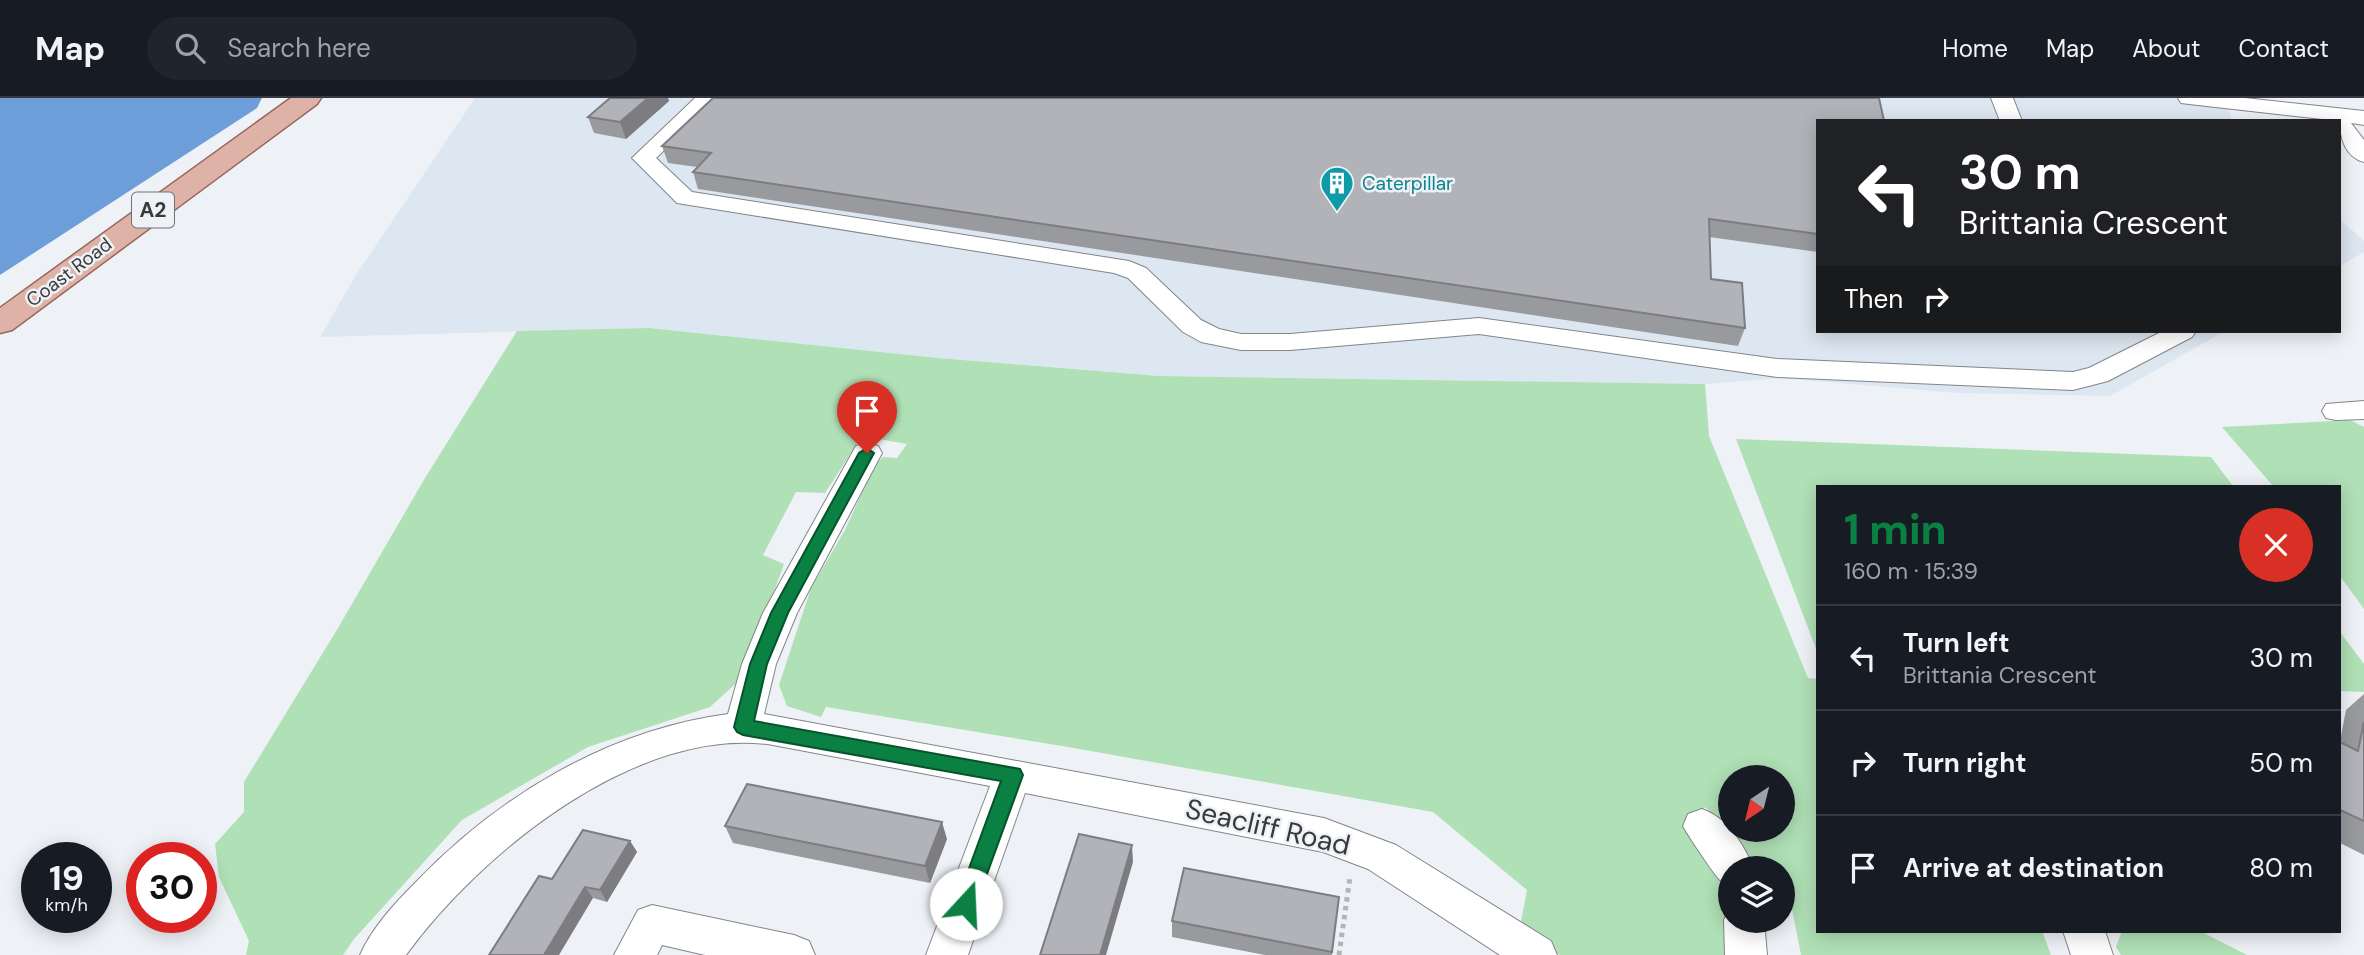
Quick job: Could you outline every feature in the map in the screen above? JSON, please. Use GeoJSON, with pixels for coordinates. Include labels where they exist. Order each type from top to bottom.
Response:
{"type":"FeatureCollection","features":[{"type":"Feature","properties":{"kind":"main road","name":"Coast Road"},"geometry":{"type":"LineString","coordinates":[[0,323],[308,98]]}},
{"type":"Feature","properties":{"kind":"street"},"geometry":{"type":"LineString","coordinates":[[707,98],[643,158],[685,198],[1120,265],[1137,273],[1192,326],[1211,336],[1241,342],[1290,342],[1479,326],[1777,368],[2073,381],[2098,376],[2161,334]]}},
{"type":"Feature","properties":{"kind":"street"},"geometry":{"type":"LineString","coordinates":[[2002,98],[2010,119]]}},
{"type":"Feature","properties":{"kind":"street"},"geometry":{"type":"LineString","coordinates":[[2189,98],[2364,118]]}},
{"type":"Feature","properties":{"kind":"street"},"geometry":{"type":"LineString","coordinates":[[2205,119],[2213,108],[2247,105]]}},
{"type":"Feature","properties":{"kind":"street"},"geometry":{"type":"LineString","coordinates":[[2341,125],[2364,155]]}},
{"type":"Feature","properties":{"kind":"street"},"geometry":{"type":"LineString","coordinates":[[381,955],[427,895],[451,870],[536,804],[586,775],[637,752],[681,738],[743,727],[759,664],[780,613],[867,453]]}},
{"type":"Feature","properties":{"kind":"street","name":"Seacliff Road"},"geometry":{"type":"LineString","coordinates":[[743,727],[1013,775],[1324,835],[1358,846],[1398,866],[1536,955]]}},
{"type":"Feature","properties":{"kind":"street"},"geometry":{"type":"LineString","coordinates":[[947,955],[1013,775]]}},
{"type":"Feature","properties":{"kind":"street"},"geometry":{"type":"LineString","coordinates":[[1702,826],[1728,856]]}},
{"type":"Feature","properties":{"kind":"street"},"geometry":{"type":"LineString","coordinates":[[635,955],[652,924],[794,955]]}},
{"type":"Feature","properties":{"kind":"street"},"geometry":{"type":"LineString","coordinates":[[1745,933],[1746,955]]}},
{"type":"Feature","properties":{"kind":"street"},"geometry":{"type":"LineString","coordinates":[[2085,933],[2092,955]]}},
{"type":"Feature","properties":{"kind":"path"},"geometry":{"type":"LineString","coordinates":[[1339,955],[1351,871],[1358,846]]}},
{"type":"Feature","properties":{"kind":"shaded area","name":"Caterpillar"},"geometry":{"type":"Polygon","coordinates":[[[475,98],[2225,98],[2231,119],[1816,119],[1816,333],[2221,333],[2110,396],[1957,393],[1780,378],[1705,384],[1159,376],[938,358],[649,328],[320,337],[356,275],[475,98]]]}},
{"type":"Feature","properties":{"kind":"shaded area"},"geometry":{"type":"Polygon","coordinates":[[[2341,220],[2364,241],[2364,252],[2341,265],[2341,220]]]}},
{"type":"Feature","properties":{"kind":"green space"},"geometry":{"type":"Polygon","coordinates":[[[649,328],[938,358],[1159,376],[1705,384],[1709,436],[1808,678],[1816,679],[1816,933],[2043,933],[2051,955],[1801,955],[1795,924],[1795,856],[1749,856],[1740,842],[1796,842],[1796,765],[1718,765],[1718,820],[1705,807],[1690,829],[1718,860],[1718,933],[1730,933],[1731,955],[1560,955],[1520,927],[1527,890],[1433,812],[826,707],[821,717],[787,706],[779,685],[811,588],[845,530],[874,466],[883,457],[897,458],[907,444],[862,436],[825,493],[796,492],[763,555],[784,564],[743,677],[710,707],[588,747],[462,820],[354,939],[343,955],[246,955],[249,941],[219,877],[217,842],[244,812],[244,782],[425,478],[517,331],[649,328]]]}},
{"type":"Feature","properties":{"kind":"green space"},"geometry":{"type":"Polygon","coordinates":[[[2350,420],[2364,427],[2364,609],[2341,577],[2341,485],[2272,485],[2222,427],[2350,420]]]}},
{"type":"Feature","properties":{"kind":"green space"},"geometry":{"type":"Polygon","coordinates":[[[1736,439],[2211,457],[2232,485],[1816,485],[1816,649],[1736,439]]]}},
{"type":"Feature","properties":{"kind":"green space"},"geometry":{"type":"Polygon","coordinates":[[[2341,633],[2364,664],[2364,692],[2341,691],[2341,633]]]}},
{"type":"Feature","properties":{"kind":"green space"},"geometry":{"type":"Polygon","coordinates":[[[2121,933],[2204,933],[2247,955],[2121,955],[2116,947],[2121,933]]]}},
{"type":"Feature","properties":{"kind":"water"},"geometry":{"type":"Polygon","coordinates":[[[0,98],[262,98],[257,108],[0,275],[0,98]]]}},
{"type":"Feature","properties":{"kind":"building"},"geometry":{"type":"Polygon","coordinates":[[[610,98],[648,98],[620,122],[588,117],[610,98]]]}},
{"type":"Feature","properties":{"kind":"building","name":"Caterpillar"},"geometry":{"type":"Polygon","coordinates":[[[713,98],[1879,98],[1884,119],[1816,119],[1816,234],[1709,219],[1711,279],[1742,283],[1745,328],[693,172],[711,153],[662,146],[713,98]]]}},
{"type":"Feature","properties":{"kind":"building"},"geometry":{"type":"Polygon","coordinates":[[[2364,722],[2364,821],[2341,810],[2341,742],[2358,751],[2364,722]]]}},
{"type":"Feature","properties":{"kind":"building"},"geometry":{"type":"Polygon","coordinates":[[[747,784],[942,822],[925,866],[725,826],[747,784]]]}},
{"type":"Feature","properties":{"kind":"building"},"geometry":{"type":"Polygon","coordinates":[[[583,830],[630,841],[600,890],[585,887],[544,955],[489,955],[539,876],[552,879],[583,830]]]}},
{"type":"Feature","properties":{"kind":"building"},"geometry":{"type":"Polygon","coordinates":[[[1079,834],[1132,845],[1100,955],[1040,955],[1079,834]]]}},
{"type":"Feature","properties":{"kind":"building"},"geometry":{"type":"Polygon","coordinates":[[[1184,868],[1339,897],[1332,952],[1172,921],[1184,868]]]}},
{"type":"Feature","properties":{"kind":"place","name":"Caterpillar"},"geometry":{"type":"Point","coordinates":[1337,213]}},
{"type":"Feature","properties":{"kind":"route"},"geometry":{"type":"LineString","coordinates":[[867,453],[780,613],[759,664],[743,727],[800,735],[1013,775],[966,904]]}}]}
